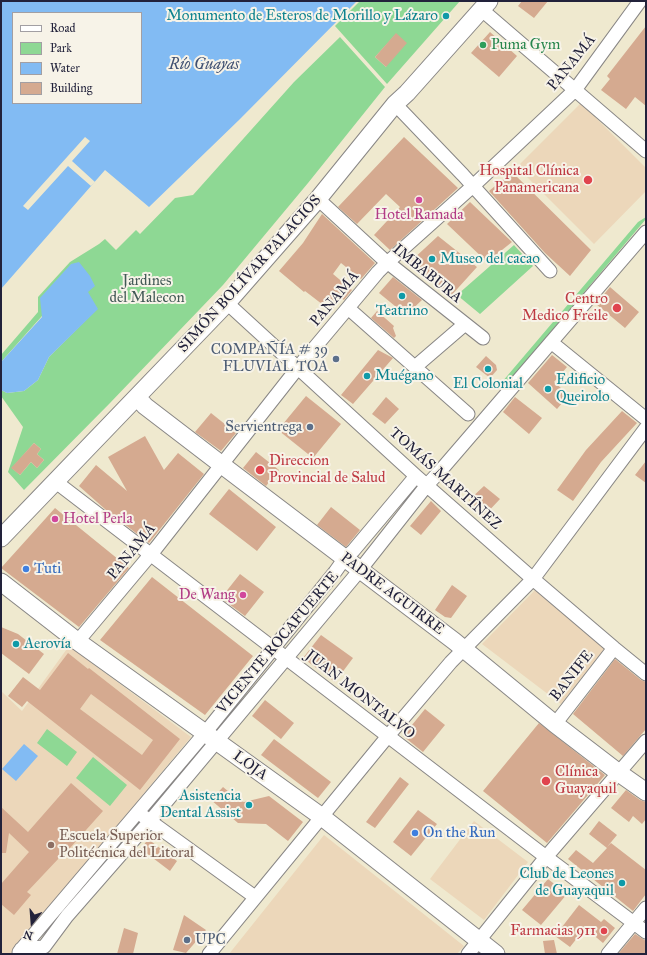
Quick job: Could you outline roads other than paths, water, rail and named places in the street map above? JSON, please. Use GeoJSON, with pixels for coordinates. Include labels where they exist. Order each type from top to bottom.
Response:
{"type":"FeatureCollection","features":[{"type":"Feature","properties":{"kind":"main road","name":"SIMÓN BOLÍVAR PALACIOS"},"geometry":{"type":"LineString","coordinates":[[1,538],[227,303],[318,200],[395,104],[413,87],[486,6]]}},
{"type":"Feature","properties":{"kind":"main road","name":"PADRE AGUIRRE"},"geometry":{"type":"LineString","coordinates":[[137,397],[146,406],[222,465],[474,657],[555,724],[646,792]]}},
{"type":"Feature","properties":{"kind":"main road","name":"LOJA"},"geometry":{"type":"LineString","coordinates":[[1,582],[78,641],[322,817],[496,954]]}},
{"type":"Feature","properties":{"kind":"street","name":"PANAMÁ"},"geometry":{"type":"LineString","coordinates":[[78,641],[151,555],[298,369],[387,263],[575,90],[640,1]]}},
{"type":"Feature","properties":{"kind":"street"},"geometry":{"type":"LineString","coordinates":[[486,6],[575,90],[646,151]]}},
{"type":"Feature","properties":{"kind":"street"},"geometry":{"type":"LineString","coordinates":[[395,104],[550,271]]}},
{"type":"Feature","properties":{"kind":"street","name":"IMBABURA"},"geometry":{"type":"LineString","coordinates":[[318,200],[387,263],[483,338]]}},
{"type":"Feature","properties":{"kind":"street","name":"VICENTE ROCAFUERTE"},"geometry":{"type":"LineString","coordinates":[[19,951],[138,812],[286,658],[360,570],[427,485],[646,232]]}},
{"type":"Feature","properties":{"kind":"street","name":"TOMÁS MARTÍNEZ"},"geometry":{"type":"LineString","coordinates":[[227,303],[416,476],[533,579],[646,674]]}},
{"type":"Feature","properties":{"kind":"street"},"geometry":{"type":"LineString","coordinates":[[348,308],[369,324],[468,414]]}},
{"type":"Feature","properties":{"kind":"street"},"geometry":{"type":"LineString","coordinates":[[415,367],[465,324]]}},
{"type":"Feature","properties":{"kind":"street"},"geometry":{"type":"LineString","coordinates":[[551,342],[646,419]]}},
{"type":"Feature","properties":{"kind":"street"},"geometry":{"type":"LineString","coordinates":[[213,952],[255,897],[462,649],[533,579],[646,428]]}},
{"type":"Feature","properties":{"kind":"street","name":"VICENTE ROCAFUERTE"},"geometry":{"type":"LineString","coordinates":[[19,951],[44,951],[67,916],[150,821],[273,648],[345,558],[353,551],[416,476]]}},
{"type":"Feature","properties":{"kind":"street","name":"JUAN MONTALVO"},"geometry":{"type":"LineString","coordinates":[[56,482],[646,932]]}},
{"type":"Feature","properties":{"kind":"street","name":"BANIFE"},"geometry":{"type":"LineString","coordinates":[[555,724],[614,648]]}},
{"type":"Feature","properties":{"kind":"street"},"geometry":{"type":"LineString","coordinates":[[468,954],[546,857],[646,741]]}},
{"type":"Feature","properties":{"kind":"street"},"geometry":{"type":"LineString","coordinates":[[138,812],[255,897]]}},
{"type":"Feature","properties":{"kind":"street"},"geometry":{"type":"LineString","coordinates":[[67,916],[71,891]]}},
{"type":"Feature","properties":{"kind":"street"},"geometry":{"type":"LineString","coordinates":[[608,954],[646,908]]}},
{"type":"Feature","properties":{"kind":"water","name":"Río Guayas"},"geometry":{"type":"Polygon","coordinates":[[[1,1],[357,1],[239,120],[149,207],[105,170],[1,289],[1,1]]]}},
{"type":"Feature","properties":{"kind":"water"},"geometry":{"type":"Polygon","coordinates":[[[79,262],[90,276],[95,286],[88,292],[98,309],[49,357],[38,380],[24,391],[7,393],[1,390],[1,362],[42,317],[40,298],[71,264],[79,262]]]}},
{"type":"Feature","properties":{"kind":"water"},"geometry":{"type":"Polygon","coordinates":[[[24,744],[38,756],[16,781],[2,769],[24,744]]]}},
{"type":"Feature","properties":{"kind":"place","name":"Monumento de Esteros de Morillo y Lázaro"},"geometry":{"type":"Point","coordinates":[446,16]}},
{"type":"Feature","properties":{"kind":"place","name":"Puma Gym"},"geometry":{"type":"Point","coordinates":[483,45]}},
{"type":"Feature","properties":{"kind":"place","name":"Hospital Clínica Panamericana"},"geometry":{"type":"Point","coordinates":[588,180]}},
{"type":"Feature","properties":{"kind":"place","name":"Hotel Ramada"},"geometry":{"type":"Point","coordinates":[419,200]}},
{"type":"Feature","properties":{"kind":"place","name":"Museo del cacao"},"geometry":{"type":"Point","coordinates":[432,259]}},
{"type":"Feature","properties":{"kind":"place","name":"Teatrino"},"geometry":{"type":"Point","coordinates":[402,296]}},
{"type":"Feature","properties":{"kind":"place","name":"Centro Medico Freile"},"geometry":{"type":"Point","coordinates":[617,308]}},
{"type":"Feature","properties":{"kind":"place","name":"COMPAÑÍA # 39 FLUVIAL TOA"},"geometry":{"type":"Point","coordinates":[336,359]}},
{"type":"Feature","properties":{"kind":"place","name":"El Colonial"},"geometry":{"type":"Point","coordinates":[488,369]}},
{"type":"Feature","properties":{"kind":"place","name":"Muégano"},"geometry":{"type":"Point","coordinates":[367,376]}},
{"type":"Feature","properties":{"kind":"place","name":"Edificio Queirolo"},"geometry":{"type":"Point","coordinates":[548,389]}},
{"type":"Feature","properties":{"kind":"place","name":"Servientrega"},"geometry":{"type":"Point","coordinates":[310,427]}},
{"type":"Feature","properties":{"kind":"place","name":"Direccion Provincial de Salud"},"geometry":{"type":"Point","coordinates":[260,470]}},
{"type":"Feature","properties":{"kind":"place","name":"Hotel Perla"},"geometry":{"type":"Point","coordinates":[55,519]}},
{"type":"Feature","properties":{"kind":"place","name":"Tuti"},"geometry":{"type":"Point","coordinates":[26,569]}},
{"type":"Feature","properties":{"kind":"place","name":"De Wang"},"geometry":{"type":"Point","coordinates":[243,595]}},
{"type":"Feature","properties":{"kind":"place","name":"Aerovía"},"geometry":{"type":"Point","coordinates":[16,644]}},
{"type":"Feature","properties":{"kind":"place","name":"Clínica Guayaquil"},"geometry":{"type":"Point","coordinates":[546,781]}},
{"type":"Feature","properties":{"kind":"place","name":"Asistencia Dental Assist"},"geometry":{"type":"Point","coordinates":[249,805]}},
{"type":"Feature","properties":{"kind":"place","name":"On the Run"},"geometry":{"type":"Point","coordinates":[415,833]}},
{"type":"Feature","properties":{"kind":"place","name":"Escuela Superior Politécnica del Litoral"},"geometry":{"type":"Point","coordinates":[51,845]}},
{"type":"Feature","properties":{"kind":"place","name":"Club de Leones de Guayaquil"},"geometry":{"type":"Point","coordinates":[622,883]}},
{"type":"Feature","properties":{"kind":"place","name":"Farmacias 911"},"geometry":{"type":"Point","coordinates":[604,931]}},
{"type":"Feature","properties":{"kind":"place","name":"UPC"},"geometry":{"type":"Point","coordinates":[187,940]}},
{"type":"Feature","properties":{"kind":"park label","name":"Jardines del Malecon"},"geometry":{"type":"Point","coordinates":[147,290]}}]}
